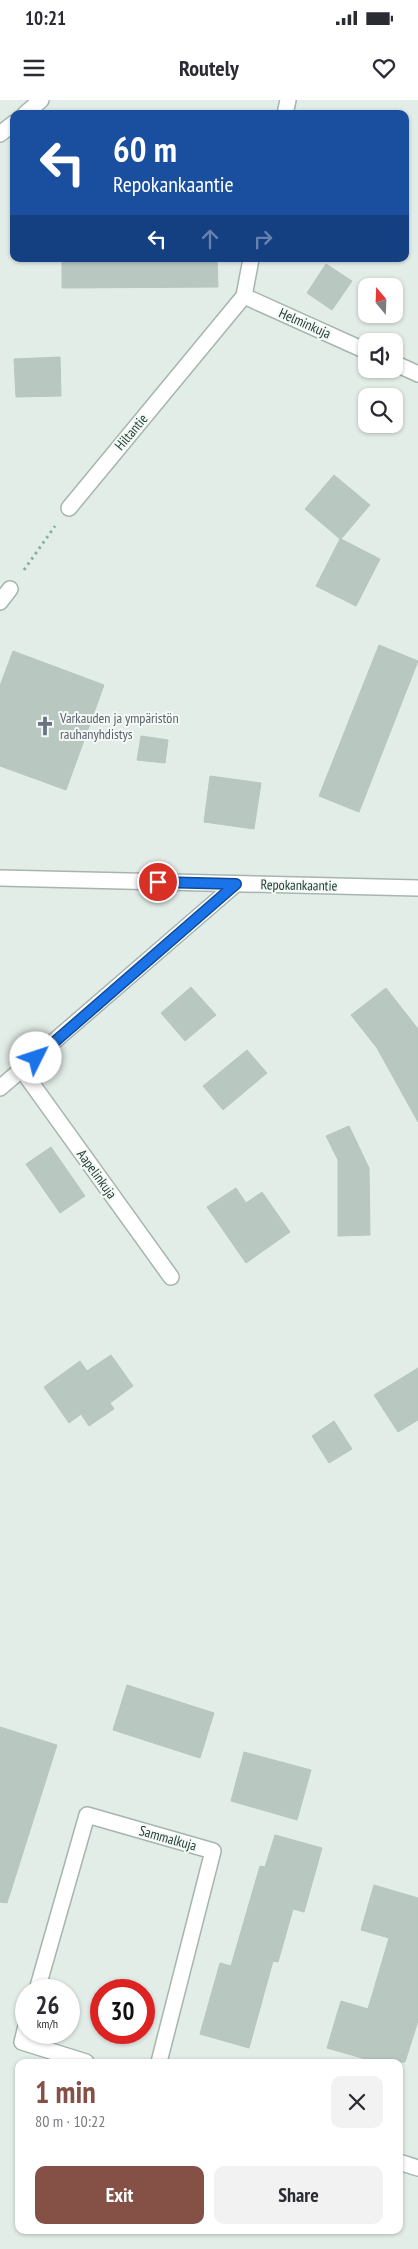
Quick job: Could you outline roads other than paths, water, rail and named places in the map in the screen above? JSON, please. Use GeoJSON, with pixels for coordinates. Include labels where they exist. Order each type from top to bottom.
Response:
{"type":"FeatureCollection","features":[{"type":"Feature","properties":{"kind":"street"},"geometry":{"type":"LineString","coordinates":[[30,110],[42,100]]}},
{"type":"Feature","properties":{"kind":"street"},"geometry":{"type":"LineString","coordinates":[[0,134],[10,126]]}},
{"type":"Feature","properties":{"kind":"street","name":"Hiltantie"},"geometry":{"type":"LineString","coordinates":[[69,508],[244,296],[251,262]]}},
{"type":"Feature","properties":{"kind":"street","name":"Helminkuja"},"geometry":{"type":"LineString","coordinates":[[244,296],[358,347]]}},
{"type":"Feature","properties":{"kind":"street"},"geometry":{"type":"LineString","coordinates":[[403,367],[418,374]]}},
{"type":"Feature","properties":{"kind":"street"},"geometry":{"type":"LineString","coordinates":[[0,602],[10,589]]}},
{"type":"Feature","properties":{"kind":"street","name":"Repokankaantie"},"geometry":{"type":"LineString","coordinates":[[0,878],[418,888]]}},
{"type":"Feature","properties":{"kind":"street"},"geometry":{"type":"LineString","coordinates":[[0,1088],[236,884]]}},
{"type":"Feature","properties":{"kind":"street","name":"Aapelinkuja"},"geometry":{"type":"LineString","coordinates":[[22,1070],[171,1277]]}},
{"type":"Feature","properties":{"kind":"street","name":"Sammalkuja"},"geometry":{"type":"LineString","coordinates":[[40,1979],[87,1815],[213,1851],[160,2059]]}},
{"type":"Feature","properties":{"kind":"street"},"geometry":{"type":"LineString","coordinates":[[28,2044],[76,2059]]}},
{"type":"Feature","properties":{"kind":"street"},"geometry":{"type":"LineString","coordinates":[[403,2163],[418,2168]]}},
{"type":"Feature","properties":{"kind":"place","name":"Varkauden ja ympäristön rauhanyhdistys"},"geometry":{"type":"Point","coordinates":[45,726]}}]}
